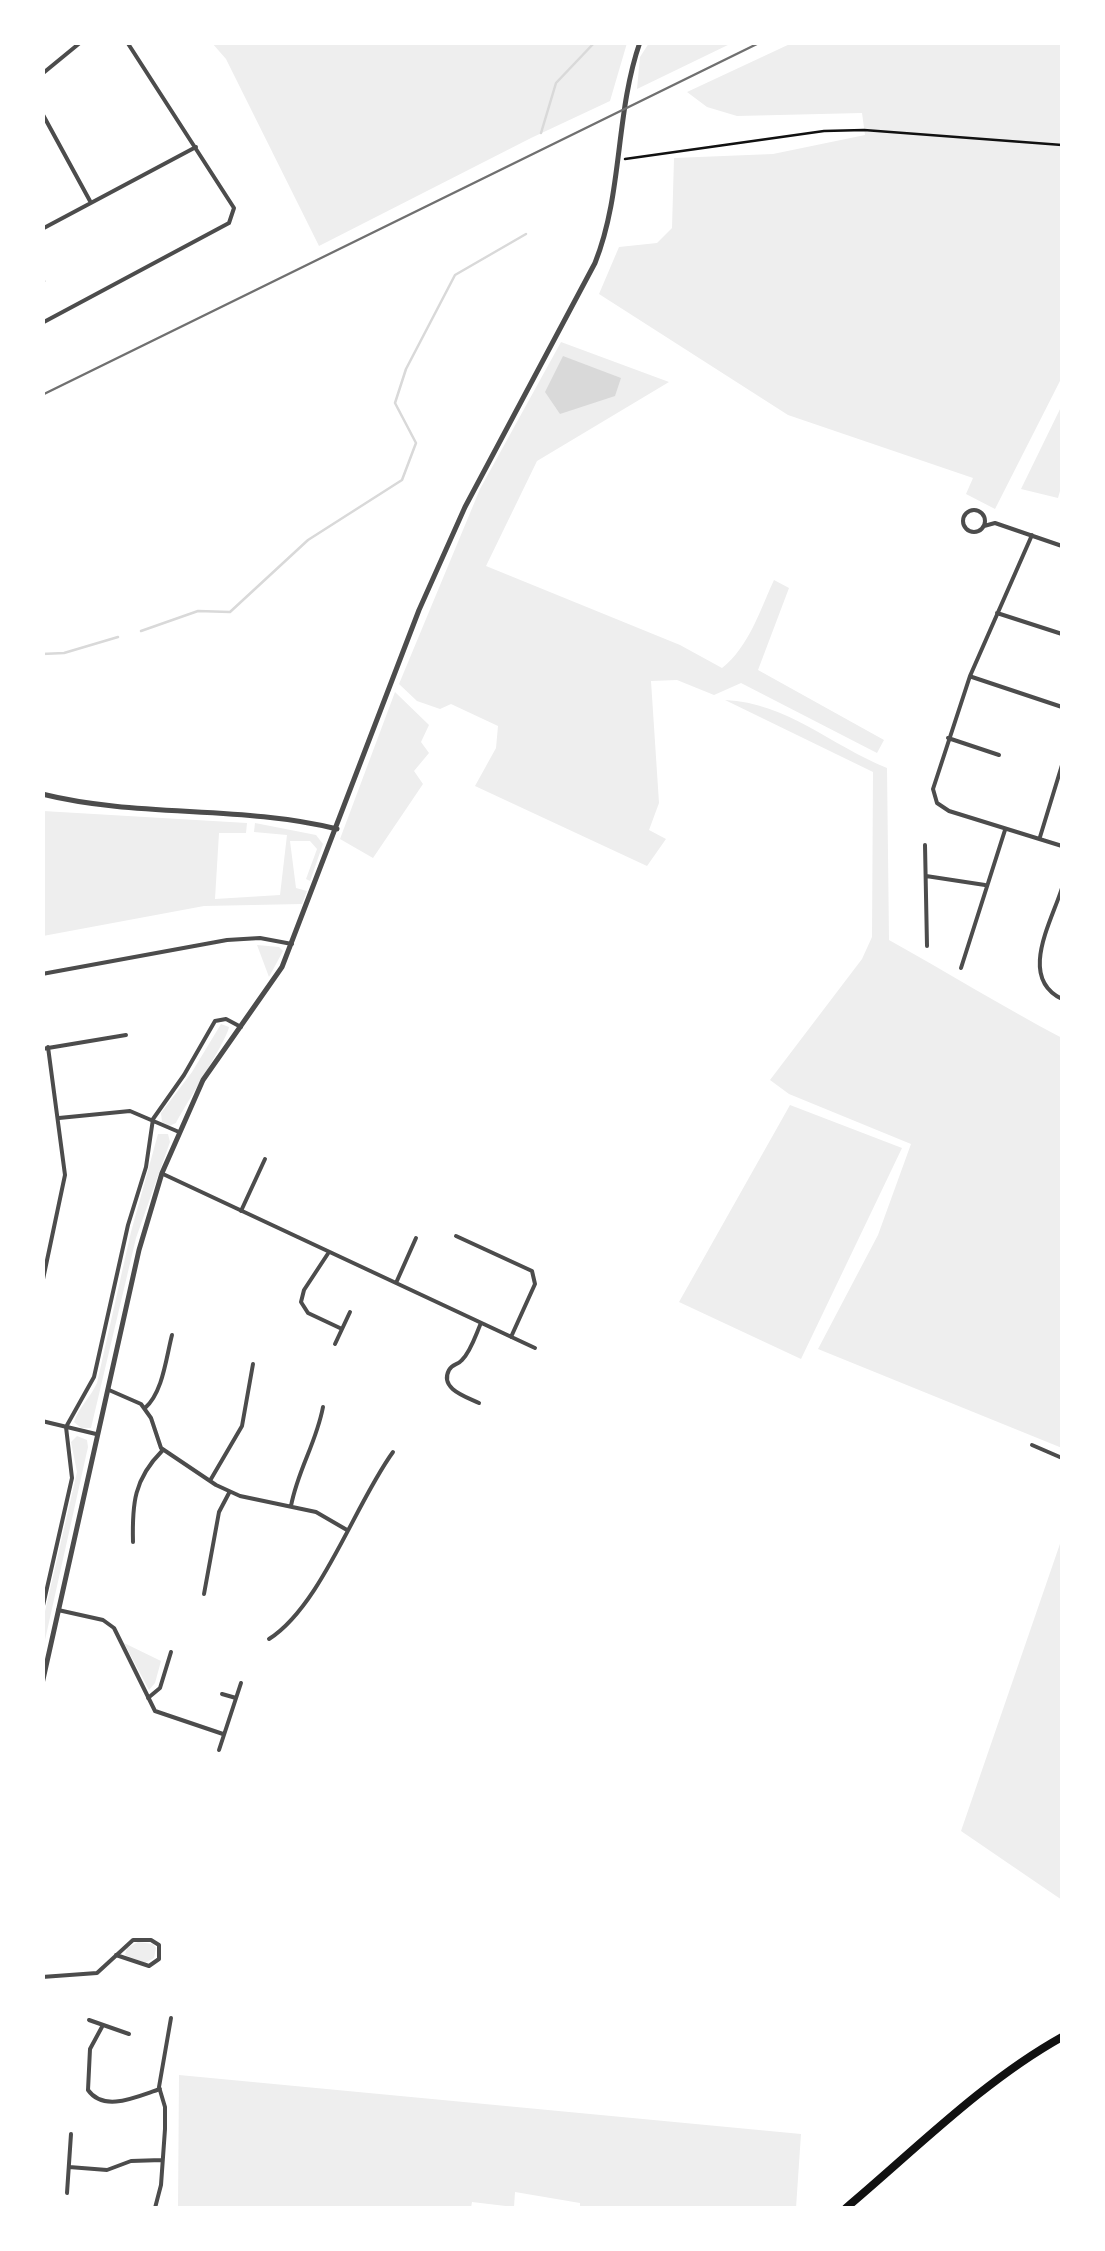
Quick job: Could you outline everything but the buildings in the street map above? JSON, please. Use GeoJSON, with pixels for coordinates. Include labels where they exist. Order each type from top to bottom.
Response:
{"type":"FeatureCollection","features":[{"type":"Feature","properties":{"kind":"highway"},"geometry":{"type":"LineString","coordinates":[[846,2208],[984,2092],[1062,2037]]}},
{"type":"Feature","properties":{"kind":"street"},"geometry":{"type":"LineString","coordinates":[[42,74],[80,42]]}},
{"type":"Feature","properties":{"kind":"street"},"geometry":{"type":"LineString","coordinates":[[42,324],[229,222],[234,208],[127,42]]}},
{"type":"Feature","properties":{"kind":"street"},"geometry":{"type":"LineString","coordinates":[[42,1684],[138,1250],[162,1173],[203,1080],[269,989],[292,944],[420,610],[465,507],[596,263],[609,220],[640,42]]}},
{"type":"Feature","properties":{"kind":"street"},"geometry":{"type":"LineString","coordinates":[[42,113],[91,203]]}},
{"type":"Feature","properties":{"kind":"street"},"geometry":{"type":"LineString","coordinates":[[42,229],[196,147]]}},
{"type":"Feature","properties":{"kind":"street"},"geometry":{"type":"LineString","coordinates":[[995,523],[972,532],[964,522],[965,515],[971,510],[995,523],[1062,546]]}},
{"type":"Feature","properties":{"kind":"street"},"geometry":{"type":"LineString","coordinates":[[984,516],[984,526]]}},
{"type":"Feature","properties":{"kind":"street"},"geometry":{"type":"LineString","coordinates":[[1032,535],[970,676],[933,789],[937,803],[949,810],[1062,846]]}},
{"type":"Feature","properties":{"kind":"street"},"geometry":{"type":"LineString","coordinates":[[997,613],[1062,634]]}},
{"type":"Feature","properties":{"kind":"street"},"geometry":{"type":"LineString","coordinates":[[970,676],[1062,706]]}},
{"type":"Feature","properties":{"kind":"street"},"geometry":{"type":"LineString","coordinates":[[948,738],[999,755]]}},
{"type":"Feature","properties":{"kind":"street"},"geometry":{"type":"LineString","coordinates":[[1040,839],[1062,765]]}},
{"type":"Feature","properties":{"kind":"street"},"geometry":{"type":"LineString","coordinates":[[42,794],[70,801],[224,812],[337,829]]}},
{"type":"Feature","properties":{"kind":"street"},"geometry":{"type":"LineString","coordinates":[[960,968],[1006,828]]}},
{"type":"Feature","properties":{"kind":"street"},"geometry":{"type":"LineString","coordinates":[[925,845],[927,946]]}},
{"type":"Feature","properties":{"kind":"street"},"geometry":{"type":"LineString","coordinates":[[926,876],[987,885]]}},
{"type":"Feature","properties":{"kind":"street"},"geometry":{"type":"LineString","coordinates":[[1062,888],[1039,960],[1039,972],[1047,990],[1062,999]]}},
{"type":"Feature","properties":{"kind":"street"},"geometry":{"type":"LineString","coordinates":[[42,974],[227,940],[260,938],[292,944]]}},
{"type":"Feature","properties":{"kind":"street"},"geometry":{"type":"LineString","coordinates":[[42,1610],[72,1478],[66,1427],[94,1377],[128,1225],[146,1167],[153,1119],[215,1021],[226,1019],[241,1028]]}},
{"type":"Feature","properties":{"kind":"street"},"geometry":{"type":"LineString","coordinates":[[42,1284],[65,1187],[45,1048],[126,1035]]}},
{"type":"Feature","properties":{"kind":"street"},"geometry":{"type":"LineString","coordinates":[[58,1118],[130,1111],[178,1132]]}},
{"type":"Feature","properties":{"kind":"street"},"geometry":{"type":"LineString","coordinates":[[241,1211],[266,1158]]}},
{"type":"Feature","properties":{"kind":"street"},"geometry":{"type":"LineString","coordinates":[[162,1173],[534,1348]]}},
{"type":"Feature","properties":{"kind":"street"},"geometry":{"type":"LineString","coordinates":[[456,1236],[532,1271],[535,1277],[512,1337]]}},
{"type":"Feature","properties":{"kind":"street"},"geometry":{"type":"LineString","coordinates":[[396,1283],[416,1238]]}},
{"type":"Feature","properties":{"kind":"street"},"geometry":{"type":"LineString","coordinates":[[329,1252],[304,1290],[301,1302],[308,1312],[342,1329]]}},
{"type":"Feature","properties":{"kind":"street"},"geometry":{"type":"LineString","coordinates":[[334,1344],[350,1312]]}},
{"type":"Feature","properties":{"kind":"street"},"geometry":{"type":"LineString","coordinates":[[478,1403],[450,1388],[448,1376],[450,1369],[464,1358],[481,1323]]}},
{"type":"Feature","properties":{"kind":"street"},"geometry":{"type":"LineString","coordinates":[[145,1408],[154,1400],[172,1335]]}},
{"type":"Feature","properties":{"kind":"street"},"geometry":{"type":"LineString","coordinates":[[210,1480],[242,1426],[253,1364]]}},
{"type":"Feature","properties":{"kind":"street"},"geometry":{"type":"LineString","coordinates":[[107,1390],[134,1399],[145,1408],[163,1450],[229,1492],[316,1512],[347,1530]]}},
{"type":"Feature","properties":{"kind":"street"},"geometry":{"type":"LineString","coordinates":[[291,1507],[299,1472],[313,1448],[323,1406]]}},
{"type":"Feature","properties":{"kind":"street"},"geometry":{"type":"LineString","coordinates":[[42,1421],[97,1434]]}},
{"type":"Feature","properties":{"kind":"street"},"geometry":{"type":"LineString","coordinates":[[1032,1445],[1062,1458]]}},
{"type":"Feature","properties":{"kind":"street"},"geometry":{"type":"LineString","coordinates":[[133,1542],[135,1494],[152,1461],[163,1450]]}},
{"type":"Feature","properties":{"kind":"street"},"geometry":{"type":"LineString","coordinates":[[269,1639],[298,1616],[393,1452]]}},
{"type":"Feature","properties":{"kind":"street"},"geometry":{"type":"LineString","coordinates":[[204,1594],[219,1512],[229,1492]]}},
{"type":"Feature","properties":{"kind":"street"},"geometry":{"type":"LineString","coordinates":[[58,1610],[102,1620],[114,1628],[159,1714],[223,1734]]}},
{"type":"Feature","properties":{"kind":"street"},"geometry":{"type":"LineString","coordinates":[[148,1698],[160,1688],[170,1652]]}},
{"type":"Feature","properties":{"kind":"street"},"geometry":{"type":"LineString","coordinates":[[219,1750],[241,1683]]}},
{"type":"Feature","properties":{"kind":"street"},"geometry":{"type":"LineString","coordinates":[[222,1694],[236,1698]]}},
{"type":"Feature","properties":{"kind":"street"},"geometry":{"type":"LineString","coordinates":[[42,1918],[42,1938]]}},
{"type":"Feature","properties":{"kind":"street"},"geometry":{"type":"LineString","coordinates":[[42,1977],[97,1973],[133,1940],[142,1938],[159,1945],[161,1952],[159,1960],[149,1966],[116,1956]]}},
{"type":"Feature","properties":{"kind":"street"},"geometry":{"type":"LineString","coordinates":[[155,2208],[163,2160],[165,2107],[160,2090],[171,2018]]}},
{"type":"Feature","properties":{"kind":"street"},"geometry":{"type":"LineString","coordinates":[[89,2020],[129,2034]]}},
{"type":"Feature","properties":{"kind":"street"},"geometry":{"type":"LineString","coordinates":[[103,2024],[90,2048],[91,2096],[118,2102],[160,2090]]}},
{"type":"Feature","properties":{"kind":"street"},"geometry":{"type":"LineString","coordinates":[[67,2194],[71,2134]]}},
{"type":"Feature","properties":{"kind":"street"},"geometry":{"type":"LineString","coordinates":[[69,2167],[107,2170],[142,2159],[163,2160]]}},
{"type":"Feature","properties":{"kind":"path"},"geometry":{"type":"LineString","coordinates":[[618,160],[864,130],[1062,145]]}},
{"type":"Feature","properties":{"kind":"shaded area"},"geometry":{"type":"Polygon","coordinates":[[[649,42],[732,43],[637,89],[640,57],[649,42]]]}},
{"type":"Feature","properties":{"kind":"shaded area"},"geometry":{"type":"Polygon","coordinates":[[[212,43],[627,43],[610,101],[319,246],[226,59],[212,43]]]}},
{"type":"Feature","properties":{"kind":"shaded area"},"geometry":{"type":"Polygon","coordinates":[[[792,43],[1062,43],[1062,377],[995,509],[966,494],[973,478],[788,415],[599,294],[619,247],[657,243],[672,228],[674,158],[773,154],[865,135],[862,113],[737,116],[707,107],[687,92],[792,43]]]}},
{"type":"Feature","properties":{"kind":"shaded area"},"geometry":{"type":"Polygon","coordinates":[[[561,342],[669,382],[537,461],[486,566],[680,645],[722,668],[747,639],[774,580],[789,588],[758,670],[884,740],[877,753],[741,683],[714,695],[677,680],[651,681],[659,803],[649,830],[666,839],[647,866],[475,786],[496,748],[498,726],[451,704],[440,709],[417,701],[399,684],[480,489],[561,342]]]}},
{"type":"Feature","properties":{"kind":"shaded area"},"geometry":{"type":"Polygon","coordinates":[[[563,356],[621,378],[615,396],[560,414],[545,392],[563,356]]]}},
{"type":"Feature","properties":{"kind":"shaded area"},"geometry":{"type":"Polygon","coordinates":[[[1062,405],[1062,484],[1058,498],[1021,489],[1062,405]]]}},
{"type":"Feature","properties":{"kind":"shaded area"},"geometry":{"type":"Polygon","coordinates":[[[395,692],[429,725],[421,742],[429,753],[414,771],[423,784],[373,858],[340,839],[395,692]]]}},
{"type":"Feature","properties":{"kind":"shaded area"},"geometry":{"type":"Polygon","coordinates":[[[725,700],[748,703],[789,717],[887,768],[889,940],[1062,1038],[1062,1448],[818,1349],[878,1235],[911,1144],[789,1094],[770,1080],[862,959],[872,937],[873,772],[725,700]]]}},
{"type":"Feature","properties":{"kind":"shaded area"},"geometry":{"type":"Polygon","coordinates":[[[43,811],[247,823],[246,833],[219,833],[215,899],[280,895],[287,835],[254,832],[255,823],[316,835],[323,844],[310,881],[306,879],[317,849],[310,841],[290,841],[296,888],[307,891],[302,904],[204,906],[43,936],[43,811]]]}},
{"type":"Feature","properties":{"kind":"shaded area"},"geometry":{"type":"Polygon","coordinates":[[[257,945],[283,951],[269,977],[257,945]]]}},
{"type":"Feature","properties":{"kind":"shaded area"},"geometry":{"type":"Polygon","coordinates":[[[221,1024],[229,1027],[221,1045],[176,1123],[169,1126],[162,1122],[161,1113],[221,1024]]]}},
{"type":"Feature","properties":{"kind":"shaded area"},"geometry":{"type":"Polygon","coordinates":[[[790,1105],[902,1148],[801,1359],[679,1302],[790,1105]]]}},
{"type":"Feature","properties":{"kind":"shaded area"},"geometry":{"type":"Polygon","coordinates":[[[158,1134],[168,1134],[170,1142],[136,1238],[91,1428],[81,1428],[74,1422],[97,1383],[158,1134]]]}},
{"type":"Feature","properties":{"kind":"shaded area"},"geometry":{"type":"Polygon","coordinates":[[[77,1436],[87,1440],[88,1447],[43,1649],[43,1620],[77,1472],[71,1442],[77,1436]]]}},
{"type":"Feature","properties":{"kind":"shaded area"},"geometry":{"type":"Polygon","coordinates":[[[1062,1538],[1062,1900],[961,1831],[1062,1538]]]}},
{"type":"Feature","properties":{"kind":"shaded area"},"geometry":{"type":"Polygon","coordinates":[[[124,1643],[161,1661],[149,1690],[124,1643]]]}},
{"type":"Feature","properties":{"kind":"shaded area"},"geometry":{"type":"Polygon","coordinates":[[[138,1942],[153,1944],[154,1958],[145,1963],[125,1955],[127,1948],[138,1942]]]}},
{"type":"Feature","properties":{"kind":"shaded area"},"geometry":{"type":"Polygon","coordinates":[[[179,2075],[801,2134],[796,2208],[580,2208],[580,2203],[515,2192],[514,2207],[472,2202],[471,2208],[178,2208],[179,2075]]]}},
{"type":"Feature","properties":{"kind":"waterway"},"geometry":{"type":"LineString","coordinates":[[541,133],[556,83],[595,42]]}},
{"type":"Feature","properties":{"kind":"waterway"},"geometry":{"type":"LineString","coordinates":[[141,631],[198,611],[230,612],[308,540],[402,480],[416,443],[395,403],[406,369],[455,275],[526,234]]}},
{"type":"Feature","properties":{"kind":"waterway"},"geometry":{"type":"LineString","coordinates":[[42,654],[64,653],[118,637]]}},
{"type":"Feature","properties":{"kind":"railway"},"geometry":{"type":"LineString","coordinates":[[42,395],[761,42]]}}]}
